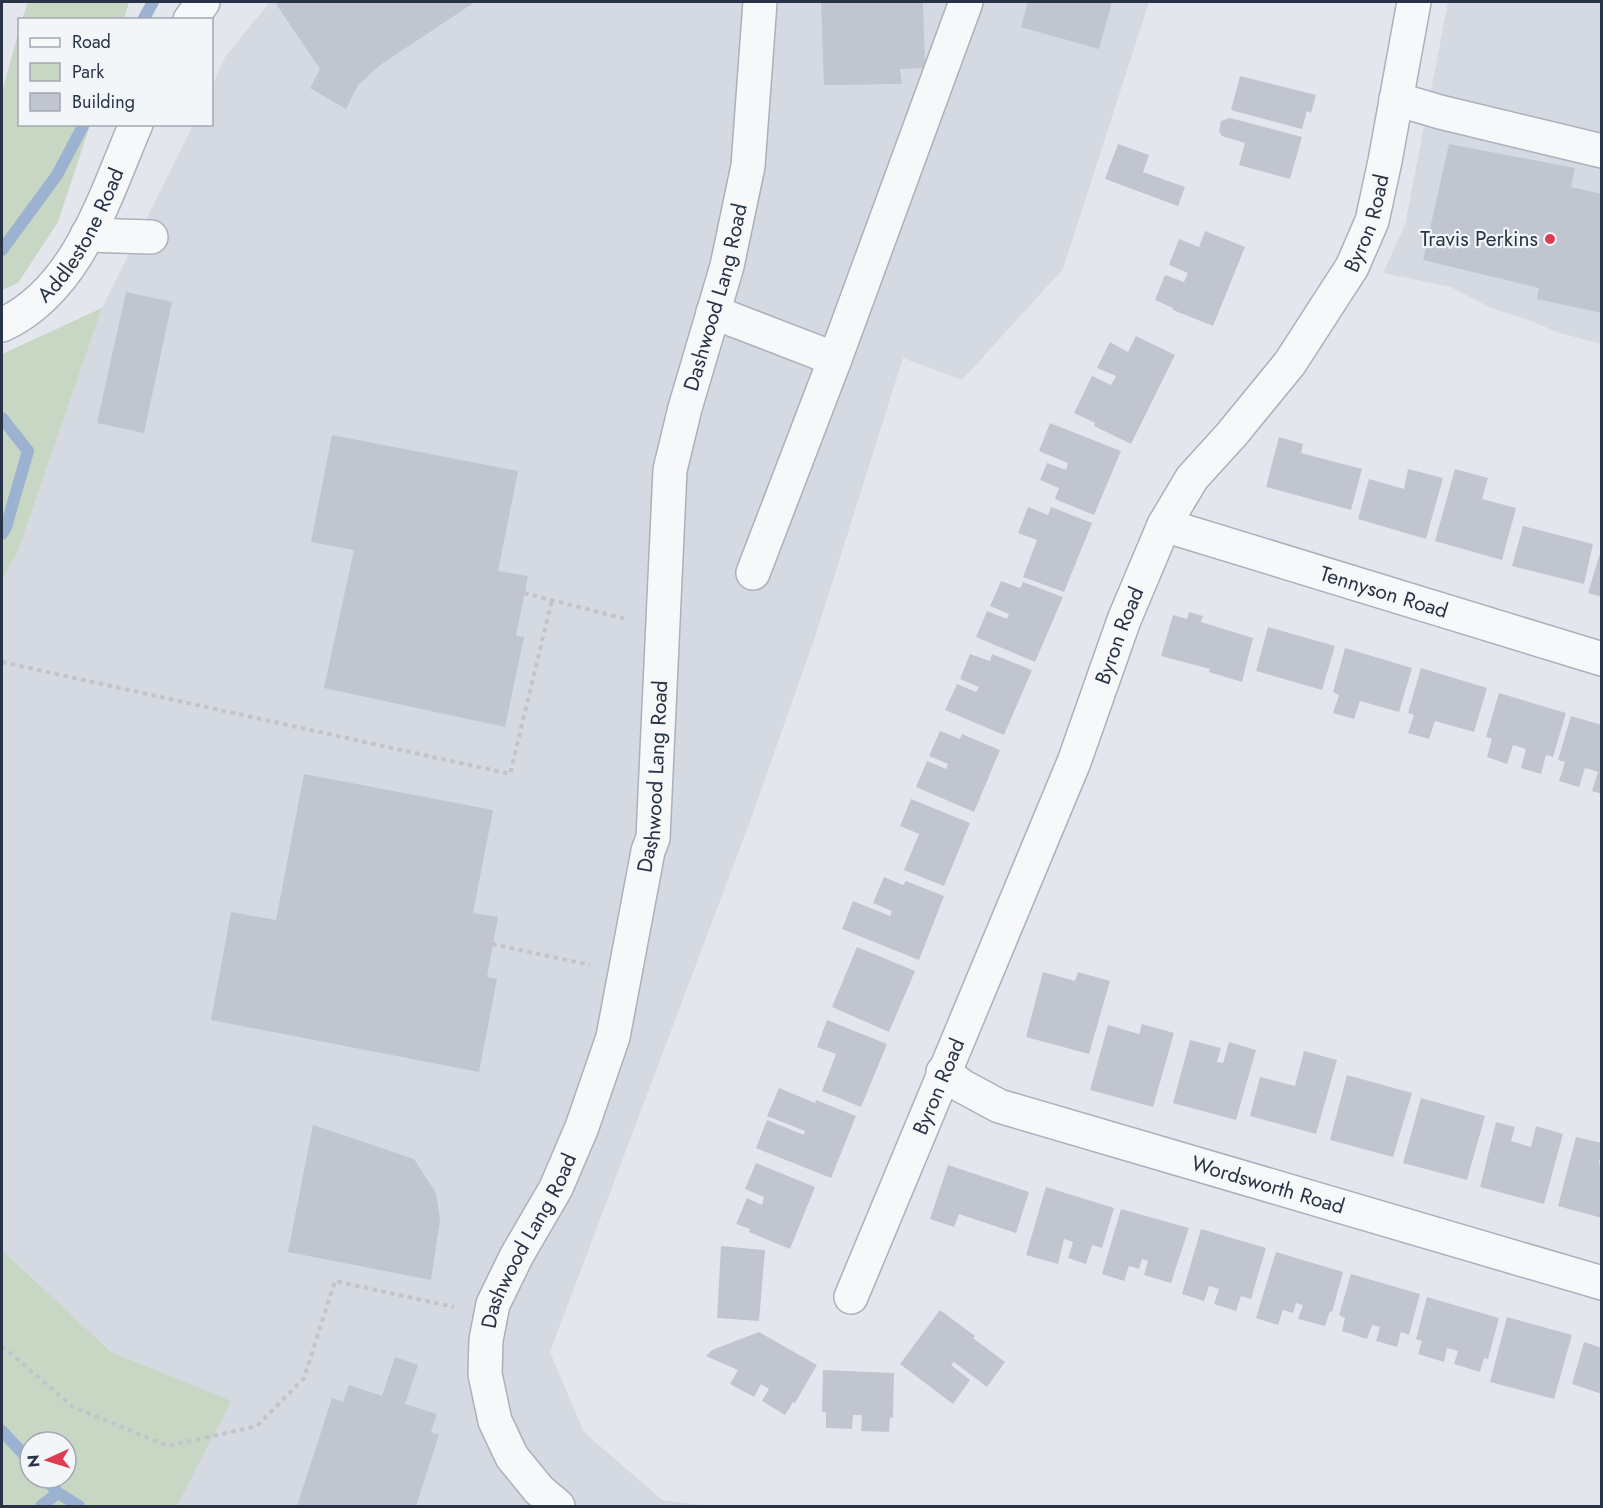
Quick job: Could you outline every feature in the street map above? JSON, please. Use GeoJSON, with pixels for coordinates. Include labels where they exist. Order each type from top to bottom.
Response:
{"type":"FeatureCollection","features":[{"type":"Feature","properties":{"kind":"street"},"geometry":{"type":"LineString","coordinates":[[191,18],[203,2]]}},
{"type":"Feature","properties":{"kind":"street","name":"Dashwood Lang Road"},"geometry":{"type":"LineString","coordinates":[[558,1506],[539,1490],[512,1456],[495,1421],[485,1374],[486,1340],[493,1304],[517,1255],[556,1188],[582,1127],[613,1036],[648,851],[653,838],[670,470],[685,408],[733,241],[748,166],[760,2]]}},
{"type":"Feature","properties":{"kind":"street"},"geometry":{"type":"LineString","coordinates":[[753,573],[836,359],[966,2]]}},
{"type":"Feature","properties":{"kind":"street","name":"Byron Road"},"geometry":{"type":"LineString","coordinates":[[851,1297],[1074,762],[1124,620],[1164,525],[1192,478],[1232,434],[1290,363],[1352,267],[1372,221],[1414,2]]}},
{"type":"Feature","properties":{"kind":"street"},"geometry":{"type":"LineString","coordinates":[[1396,99],[1440,112],[1602,151]]}},
{"type":"Feature","properties":{"kind":"street","name":"Addlestone Road"},"geometry":{"type":"LineString","coordinates":[[4,323],[19,316],[45,295],[72,264],[135,126]]}},
{"type":"Feature","properties":{"kind":"street"},"geometry":{"type":"LineString","coordinates":[[87,235],[151,237]]}},
{"type":"Feature","properties":{"kind":"street"},"geometry":{"type":"LineString","coordinates":[[713,312],[836,359]]}},
{"type":"Feature","properties":{"kind":"street","name":"Tennyson Road"},"geometry":{"type":"LineString","coordinates":[[1164,525],[1602,659]]}},
{"type":"Feature","properties":{"kind":"street","name":"Wordsworth Road"},"geometry":{"type":"LineString","coordinates":[[943,1072],[962,1086],[999,1106],[1602,1283]]}},
{"type":"Feature","properties":{"kind":"path"},"geometry":{"type":"LineString","coordinates":[[524,593],[662,628]]}},
{"type":"Feature","properties":{"kind":"path"},"geometry":{"type":"LineString","coordinates":[[2,663],[510,774],[552,600]]}},
{"type":"Feature","properties":{"kind":"path"},"geometry":{"type":"LineString","coordinates":[[492,944],[626,972]]}},
{"type":"Feature","properties":{"kind":"path"},"geometry":{"type":"LineString","coordinates":[[2,1346],[73,1407],[168,1446],[257,1426],[304,1378],[335,1281],[491,1316]]}},
{"type":"Feature","properties":{"kind":"shaded area"},"geometry":{"type":"Polygon","coordinates":[[[270,2],[1149,2],[1063,269],[962,380],[903,358],[816,634],[752,816],[550,1352],[584,1432],[662,1500],[709,1506],[177,1506],[230,1401],[111,1352],[2,1250],[2,580],[18,551],[102,308],[193,126],[213,126],[213,84],[225,57],[270,2]]]}},
{"type":"Feature","properties":{"kind":"shaded area"},"geometry":{"type":"Polygon","coordinates":[[[1448,2],[1601,2],[1601,344],[1560,333],[1491,308],[1451,287],[1383,273],[1405,225],[1448,2]]]}},
{"type":"Feature","properties":{"kind":"green space"},"geometry":{"type":"Polygon","coordinates":[[[28,2],[129,2],[124,18],[22,18],[28,2]]]}},
{"type":"Feature","properties":{"kind":"green space"},"geometry":{"type":"Polygon","coordinates":[[[18,34],[18,126],[90,126],[58,222],[18,283],[2,290],[2,92],[18,34]]]}},
{"type":"Feature","properties":{"kind":"green space"},"geometry":{"type":"Polygon","coordinates":[[[102,308],[18,551],[2,580],[2,354],[102,308]]]}},
{"type":"Feature","properties":{"kind":"green space"},"geometry":{"type":"Polygon","coordinates":[[[2,1250],[111,1352],[231,1401],[177,1506],[2,1506],[2,1250]]]}},
{"type":"Feature","properties":{"kind":"building"},"geometry":{"type":"Polygon","coordinates":[[[279,2],[475,2],[380,65],[358,85],[346,109],[310,88],[320,69],[276,4],[279,2]]]}},
{"type":"Feature","properties":{"kind":"building"},"geometry":{"type":"Polygon","coordinates":[[[821,2],[923,2],[925,68],[900,69],[902,84],[824,85],[821,2]]]}},
{"type":"Feature","properties":{"kind":"building"},"geometry":{"type":"Polygon","coordinates":[[[1028,2],[1112,2],[1099,49],[1021,27],[1028,2]]]}},
{"type":"Feature","properties":{"kind":"building"},"geometry":{"type":"Polygon","coordinates":[[[1240,76],[1316,95],[1311,113],[1307,111],[1302,129],[1231,110],[1240,76]]]}},
{"type":"Feature","properties":{"kind":"building"},"geometry":{"type":"Polygon","coordinates":[[[1230,118],[1302,137],[1290,179],[1239,165],[1245,143],[1222,136],[1219,131],[1221,121],[1230,118]]]}},
{"type":"Feature","properties":{"kind":"building"},"geometry":{"type":"Polygon","coordinates":[[[1118,144],[1149,155],[1143,172],[1185,187],[1178,206],[1105,179],[1118,144]]]}},
{"type":"Feature","properties":{"kind":"building"},"geometry":{"type":"Polygon","coordinates":[[[1449,144],[1575,168],[1571,187],[1602,194],[1602,313],[1537,299],[1539,288],[1423,260],[1449,144]]]}},
{"type":"Feature","properties":{"kind":"building"},"geometry":{"type":"Polygon","coordinates":[[[1205,231],[1245,247],[1213,326],[1155,300],[1165,275],[1184,282],[1188,273],[1169,265],[1179,239],[1199,247],[1205,231]]]}},
{"type":"Feature","properties":{"kind":"building"},"geometry":{"type":"Polygon","coordinates":[[[126,292],[172,302],[144,433],[97,423],[126,292]]]}},
{"type":"Feature","properties":{"kind":"building"},"geometry":{"type":"Polygon","coordinates":[[[1136,336],[1175,355],[1131,444],[1094,426],[1095,423],[1074,413],[1092,376],[1111,385],[1116,376],[1097,368],[1110,342],[1128,352],[1136,336]]]}},
{"type":"Feature","properties":{"kind":"building"},"geometry":{"type":"Polygon","coordinates":[[[1050,423],[1121,451],[1094,515],[1055,499],[1059,488],[1040,480],[1047,463],[1066,470],[1068,463],[1039,451],[1050,423]]]}},
{"type":"Feature","properties":{"kind":"building"},"geometry":{"type":"Polygon","coordinates":[[[332,435],[518,471],[498,571],[528,576],[516,636],[524,637],[505,727],[324,688],[354,550],[311,542],[332,435]]]}},
{"type":"Feature","properties":{"kind":"building"},"geometry":{"type":"Polygon","coordinates":[[[1279,437],[1303,444],[1301,453],[1362,469],[1351,510],[1266,487],[1279,437]]]}},
{"type":"Feature","properties":{"kind":"building"},"geometry":{"type":"Polygon","coordinates":[[[1408,469],[1443,478],[1426,539],[1358,519],[1369,479],[1404,489],[1408,469]]]}},
{"type":"Feature","properties":{"kind":"building"},"geometry":{"type":"Polygon","coordinates":[[[1455,469],[1488,478],[1482,499],[1516,508],[1502,560],[1435,541],[1455,469]]]}},
{"type":"Feature","properties":{"kind":"building"},"geometry":{"type":"Polygon","coordinates":[[[1028,507],[1048,515],[1051,507],[1092,523],[1064,592],[1023,577],[1037,540],[1018,533],[1028,507]]]}},
{"type":"Feature","properties":{"kind":"building"},"geometry":{"type":"Polygon","coordinates":[[[1523,526],[1593,544],[1584,584],[1512,566],[1523,526]]]}},
{"type":"Feature","properties":{"kind":"building"},"geometry":{"type":"Polygon","coordinates":[[[1602,550],[1602,597],[1588,593],[1602,550]]]}},
{"type":"Feature","properties":{"kind":"building"},"geometry":{"type":"Polygon","coordinates":[[[1001,581],[1020,588],[1023,582],[1063,597],[1035,662],[976,637],[987,611],[1007,619],[1009,614],[990,606],[1001,581]]]}},
{"type":"Feature","properties":{"kind":"building"},"geometry":{"type":"Polygon","coordinates":[[[1189,612],[1203,616],[1201,622],[1253,638],[1242,682],[1209,672],[1210,669],[1161,656],[1173,615],[1187,619],[1189,612]]]}},
{"type":"Feature","properties":{"kind":"building"},"geometry":{"type":"Polygon","coordinates":[[[1268,627],[1335,646],[1322,690],[1256,671],[1268,627]]]}},
{"type":"Feature","properties":{"kind":"building"},"geometry":{"type":"Polygon","coordinates":[[[1345,648],[1412,668],[1399,712],[1360,701],[1354,719],[1333,713],[1339,695],[1333,692],[1345,648]]]}},
{"type":"Feature","properties":{"kind":"building"},"geometry":{"type":"Polygon","coordinates":[[[970,654],[990,661],[992,654],[1032,670],[1004,735],[945,710],[957,684],[976,692],[979,687],[960,679],[970,654]]]}},
{"type":"Feature","properties":{"kind":"building"},"geometry":{"type":"Polygon","coordinates":[[[1421,668],[1487,688],[1474,732],[1435,721],[1429,739],[1408,733],[1414,715],[1408,713],[1421,668]]]}},
{"type":"Feature","properties":{"kind":"building"},"geometry":{"type":"Polygon","coordinates":[[[1499,693],[1566,713],[1553,757],[1546,755],[1541,774],[1521,768],[1526,749],[1513,745],[1507,764],[1487,757],[1492,739],[1486,737],[1499,693]]]}},
{"type":"Feature","properties":{"kind":"building"},"geometry":{"type":"Polygon","coordinates":[[[1571,716],[1602,725],[1602,794],[1592,791],[1598,772],[1592,770],[1585,768],[1579,787],[1559,781],[1565,762],[1558,760],[1571,716]]]}},
{"type":"Feature","properties":{"kind":"building"},"geometry":{"type":"Polygon","coordinates":[[[940,731],[960,739],[962,734],[1000,750],[974,812],[916,787],[927,761],[946,769],[948,764],[929,756],[940,731]]]}},
{"type":"Feature","properties":{"kind":"building"},"geometry":{"type":"Polygon","coordinates":[[[304,774],[493,810],[473,913],[498,917],[487,977],[497,979],[479,1072],[211,1020],[231,912],[276,920],[304,774]]]}},
{"type":"Feature","properties":{"kind":"building"},"geometry":{"type":"Polygon","coordinates":[[[911,799],[970,823],[944,886],[904,870],[919,834],[900,826],[911,799]]]}},
{"type":"Feature","properties":{"kind":"building"},"geometry":{"type":"Polygon","coordinates":[[[884,877],[903,885],[906,881],[944,896],[919,960],[842,929],[853,901],[890,916],[892,911],[873,903],[884,877]]]}},
{"type":"Feature","properties":{"kind":"building"},"geometry":{"type":"Polygon","coordinates":[[[857,947],[915,971],[889,1032],[832,1007],[857,947]]]}},
{"type":"Feature","properties":{"kind":"building"},"geometry":{"type":"Polygon","coordinates":[[[1043,972],[1075,981],[1078,972],[1110,981],[1089,1054],[1026,1037],[1043,972]]]}},
{"type":"Feature","properties":{"kind":"building"},"geometry":{"type":"Polygon","coordinates":[[[827,1020],[887,1044],[861,1107],[822,1091],[836,1054],[817,1047],[827,1020]]]}},
{"type":"Feature","properties":{"kind":"building"},"geometry":{"type":"Polygon","coordinates":[[[1142,1024],[1174,1033],[1153,1107],[1090,1090],[1108,1025],[1139,1034],[1142,1024]]]}},
{"type":"Feature","properties":{"kind":"building"},"geometry":{"type":"Polygon","coordinates":[[[1190,1040],[1221,1048],[1217,1062],[1223,1063],[1229,1042],[1256,1050],[1236,1120],[1173,1103],[1190,1040]]]}},
{"type":"Feature","properties":{"kind":"building"},"geometry":{"type":"Polygon","coordinates":[[[1304,1051],[1337,1060],[1316,1134],[1250,1116],[1260,1077],[1295,1086],[1304,1051]]]}},
{"type":"Feature","properties":{"kind":"building"},"geometry":{"type":"Polygon","coordinates":[[[1347,1075],[1412,1093],[1393,1157],[1330,1140],[1347,1075]]]}},
{"type":"Feature","properties":{"kind":"building"},"geometry":{"type":"Polygon","coordinates":[[[779,1088],[856,1116],[831,1178],[756,1148],[767,1120],[804,1135],[805,1131],[767,1116],[779,1088]]]}},
{"type":"Feature","properties":{"kind":"building"},"geometry":{"type":"Polygon","coordinates":[[[1421,1098],[1485,1116],[1467,1180],[1403,1163],[1421,1098]]]}},
{"type":"Feature","properties":{"kind":"building"},"geometry":{"type":"Polygon","coordinates":[[[1496,1122],[1515,1127],[1511,1141],[1531,1147],[1536,1126],[1563,1134],[1544,1204],[1480,1187],[1496,1122]]]}},
{"type":"Feature","properties":{"kind":"building"},"geometry":{"type":"Polygon","coordinates":[[[313,1125],[414,1159],[436,1193],[440,1220],[431,1280],[288,1252],[313,1125]]]}},
{"type":"Feature","properties":{"kind":"building"},"geometry":{"type":"Polygon","coordinates":[[[1576,1137],[1602,1143],[1599,1164],[1602,1165],[1602,1218],[1558,1206],[1576,1137]]]}},
{"type":"Feature","properties":{"kind":"building"},"geometry":{"type":"Polygon","coordinates":[[[756,1163],[815,1187],[790,1249],[736,1224],[747,1198],[762,1205],[764,1197],[745,1189],[756,1163]]]}},
{"type":"Feature","properties":{"kind":"building"},"geometry":{"type":"Polygon","coordinates":[[[948,1165],[1029,1192],[1016,1233],[959,1214],[954,1227],[930,1219],[948,1165]]]}},
{"type":"Feature","properties":{"kind":"building"},"geometry":{"type":"Polygon","coordinates":[[[1046,1187],[1114,1208],[1102,1248],[1092,1245],[1086,1264],[1068,1258],[1073,1242],[1064,1239],[1058,1264],[1026,1255],[1046,1187]]]}},
{"type":"Feature","properties":{"kind":"building"},"geometry":{"type":"Polygon","coordinates":[[[1121,1209],[1189,1228],[1171,1283],[1144,1275],[1148,1261],[1142,1259],[1139,1269],[1129,1266],[1124,1281],[1102,1274],[1121,1209]]]}},
{"type":"Feature","properties":{"kind":"building"},"geometry":{"type":"Polygon","coordinates":[[[1201,1229],[1266,1248],[1251,1299],[1241,1296],[1236,1311],[1214,1304],[1219,1289],[1209,1286],[1204,1301],[1182,1294],[1201,1229]]]}},
{"type":"Feature","properties":{"kind":"building"},"geometry":{"type":"Polygon","coordinates":[[[721,1246],[765,1250],[759,1321],[717,1318],[721,1246]]]}},
{"type":"Feature","properties":{"kind":"building"},"geometry":{"type":"Polygon","coordinates":[[[1276,1252],[1343,1272],[1332,1312],[1330,1311],[1325,1326],[1298,1319],[1303,1305],[1296,1303],[1293,1313],[1283,1310],[1278,1325],[1256,1318],[1276,1252]]]}},
{"type":"Feature","properties":{"kind":"building"},"geometry":{"type":"Polygon","coordinates":[[[1351,1274],[1420,1294],[1409,1335],[1401,1332],[1397,1347],[1376,1341],[1380,1327],[1372,1325],[1367,1339],[1342,1331],[1345,1318],[1339,1315],[1351,1274]]]}},
{"type":"Feature","properties":{"kind":"building"},"geometry":{"type":"Polygon","coordinates":[[[1427,1297],[1499,1318],[1488,1359],[1484,1358],[1480,1372],[1454,1364],[1458,1351],[1447,1348],[1444,1362],[1418,1354],[1422,1341],[1416,1339],[1427,1297]]]}},
{"type":"Feature","properties":{"kind":"building"},"geometry":{"type":"Polygon","coordinates":[[[940,1310],[1005,1362],[987,1387],[954,1362],[951,1365],[970,1380],[953,1404],[900,1364],[940,1310]]]}},
{"type":"Feature","properties":{"kind":"building"},"geometry":{"type":"Polygon","coordinates":[[[1507,1317],[1572,1335],[1554,1399],[1490,1382],[1507,1317]]]}},
{"type":"Feature","properties":{"kind":"building"},"geometry":{"type":"Polygon","coordinates":[[[759,1332],[817,1365],[795,1403],[793,1402],[785,1415],[762,1401],[769,1389],[761,1384],[754,1397],[730,1384],[738,1370],[706,1356],[712,1350],[759,1332]]]}},
{"type":"Feature","properties":{"kind":"building"},"geometry":{"type":"Polygon","coordinates":[[[1584,1342],[1602,1348],[1602,1394],[1572,1384],[1584,1342]]]}},
{"type":"Feature","properties":{"kind":"building"},"geometry":{"type":"Polygon","coordinates":[[[395,1357],[418,1365],[405,1404],[437,1414],[431,1432],[439,1435],[416,1506],[297,1506],[332,1398],[343,1402],[349,1385],[382,1396],[395,1357]]]}},
{"type":"Feature","properties":{"kind":"building"},"geometry":{"type":"Polygon","coordinates":[[[823,1370],[894,1373],[893,1418],[890,1417],[889,1432],[861,1431],[862,1415],[853,1415],[852,1429],[826,1428],[826,1412],[822,1412],[823,1370]]]}},
{"type":"Feature","properties":{"kind":"waterway"},"geometry":{"type":"LineString","coordinates":[[144,18],[153,2]]}},
{"type":"Feature","properties":{"kind":"waterway"},"geometry":{"type":"LineString","coordinates":[[2,250],[57,175],[83,126]]}},
{"type":"Feature","properties":{"kind":"waterway"},"geometry":{"type":"LineString","coordinates":[[2,418],[28,451],[2,534]]}},
{"type":"Feature","properties":{"kind":"waterway"},"geometry":{"type":"LineString","coordinates":[[2,1431],[18,1448]]}},
{"type":"Feature","properties":{"kind":"waterway"},"geometry":{"type":"LineString","coordinates":[[41,1506],[58,1493],[79,1506]]}},
{"type":"Feature","properties":{"kind":"place","name":"Travis Perkins"},"geometry":{"type":"Point","coordinates":[1550,239]}}]}
